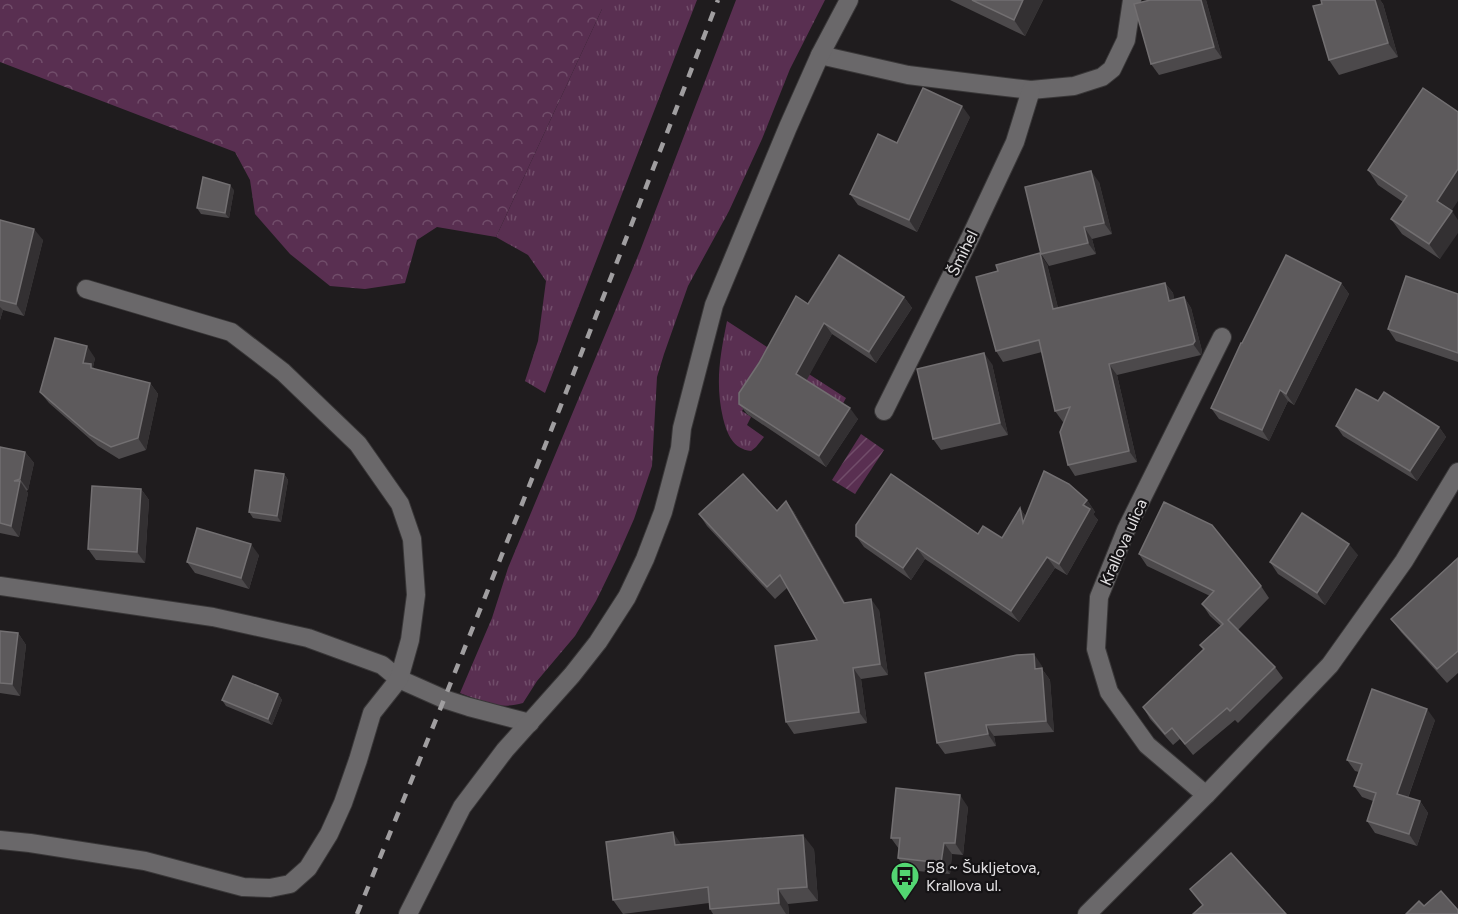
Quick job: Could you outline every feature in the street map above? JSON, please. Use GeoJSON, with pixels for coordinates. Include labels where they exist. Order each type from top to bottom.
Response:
{"type":"FeatureCollection","features":[{"type":"Feature","properties":{"kind":"street"},"geometry":{"type":"LineString","coordinates":[[408,914],[462,807],[505,750],[572,675],[598,642],[627,597],[663,512],[714,305],[783,138],[820,55],[849,0]]}},
{"type":"Feature","properties":{"kind":"street"},"geometry":{"type":"LineString","coordinates":[[820,55],[908,75],[1031,90],[1074,86],[1102,77],[1112,69],[1126,40],[1132,0]]}},
{"type":"Feature","properties":{"kind":"street","name":"Šmihel"},"geometry":{"type":"LineString","coordinates":[[884,411],[1016,142],[1031,90]]}},
{"type":"Feature","properties":{"kind":"street"},"geometry":{"type":"LineString","coordinates":[[0,840],[145,861],[243,887],[270,888],[290,884],[308,868],[329,834],[343,803],[372,713],[399,679],[410,640],[416,595],[412,539],[400,504],[358,444],[283,372],[231,332],[86,289]]}},
{"type":"Feature","properties":{"kind":"street","name":"Krallova ulica"},"geometry":{"type":"LineString","coordinates":[[1206,795],[1147,745],[1109,692],[1096,649],[1099,597],[1126,530],[1222,337]]}},
{"type":"Feature","properties":{"kind":"street"},"geometry":{"type":"LineString","coordinates":[[1087,914],[1206,795],[1330,665],[1404,561],[1458,472]]}},
{"type":"Feature","properties":{"kind":"street"},"geometry":{"type":"LineString","coordinates":[[0,586],[213,617],[308,638],[382,665],[399,679],[453,702],[530,723]]}},
{"type":"Feature","properties":{"kind":"green space"},"geometry":{"type":"Polygon","coordinates":[[[0,0],[602,0],[602,9],[496,237],[437,227],[417,240],[405,283],[365,289],[330,286],[290,254],[255,214],[250,180],[235,152],[0,62],[0,0]]]}},
{"type":"Feature","properties":{"kind":"green space"},"geometry":{"type":"Polygon","coordinates":[[[602,0],[697,0],[545,393],[525,381],[538,341],[546,281],[528,255],[496,237],[602,9],[602,0]]]}},
{"type":"Feature","properties":{"kind":"green space"},"geometry":{"type":"Polygon","coordinates":[[[736,0],[825,0],[790,69],[762,139],[729,211],[688,286],[657,377],[652,466],[634,519],[596,601],[575,636],[537,681],[523,703],[506,706],[491,704],[460,693],[492,618],[508,568],[640,251],[736,0]]]}},
{"type":"Feature","properties":{"kind":"green space"},"geometry":{"type":"Polygon","coordinates":[[[727,321],[846,398],[840,409],[773,365],[742,411],[751,417],[747,425],[764,437],[751,451],[735,444],[725,424],[719,393],[721,358],[727,321]]]}},
{"type":"Feature","properties":{"kind":"green space"},"geometry":{"type":"Polygon","coordinates":[[[861,434],[884,450],[855,494],[832,480],[861,434]]]}},
{"type":"Feature","properties":{"kind":"building"},"geometry":{"type":"Polygon","coordinates":[[[972,0],[1023,0],[1014,20],[972,0]]]}},
{"type":"Feature","properties":{"kind":"building"},"geometry":{"type":"Polygon","coordinates":[[[1150,0],[1201,0],[1214,47],[1151,64],[1134,4],[1150,0]]]}},
{"type":"Feature","properties":{"kind":"building"},"geometry":{"type":"Polygon","coordinates":[[[1321,0],[1375,0],[1388,43],[1329,60],[1313,6],[1322,4],[1321,0]]]}},
{"type":"Feature","properties":{"kind":"building"},"geometry":{"type":"Polygon","coordinates":[[[923,88],[962,106],[909,220],[850,194],[878,134],[897,143],[923,88]]]}},
{"type":"Feature","properties":{"kind":"building"},"geometry":{"type":"Polygon","coordinates":[[[1423,88],[1458,112],[1458,169],[1437,201],[1452,211],[1429,244],[1391,219],[1407,196],[1368,170],[1423,88]]]}},
{"type":"Feature","properties":{"kind":"building"},"geometry":{"type":"Polygon","coordinates":[[[1091,171],[1104,223],[1084,227],[1088,243],[1041,254],[1025,187],[1091,171]]]}},
{"type":"Feature","properties":{"kind":"building"},"geometry":{"type":"Polygon","coordinates":[[[203,177],[230,185],[225,213],[197,208],[203,177]]]}},
{"type":"Feature","properties":{"kind":"building"},"geometry":{"type":"Polygon","coordinates":[[[0,220],[34,229],[16,304],[0,300],[0,220]]]}},
{"type":"Feature","properties":{"kind":"building"},"geometry":{"type":"Polygon","coordinates":[[[1040,253],[1053,309],[1165,283],[1169,301],[1184,297],[1195,341],[1193,344],[1109,364],[1129,451],[1068,465],[1060,432],[1070,407],[1055,411],[1039,340],[996,351],[976,277],[998,271],[996,265],[1040,253]]]}},
{"type":"Feature","properties":{"kind":"building"},"geometry":{"type":"Polygon","coordinates":[[[839,255],[904,297],[869,352],[824,323],[796,374],[850,408],[819,456],[739,404],[739,393],[759,363],[796,296],[808,304],[839,255]]]}},
{"type":"Feature","properties":{"kind":"building"},"geometry":{"type":"Polygon","coordinates":[[[1286,255],[1341,283],[1286,394],[1280,390],[1262,430],[1211,408],[1286,255]]]}},
{"type":"Feature","properties":{"kind":"building"},"geometry":{"type":"Polygon","coordinates":[[[1406,276],[1458,294],[1458,353],[1388,329],[1406,276]]]}},
{"type":"Feature","properties":{"kind":"building"},"geometry":{"type":"Polygon","coordinates":[[[55,338],[87,346],[83,363],[91,364],[91,368],[150,383],[138,438],[111,447],[90,435],[40,392],[55,338]]]}},
{"type":"Feature","properties":{"kind":"building"},"geometry":{"type":"Polygon","coordinates":[[[984,353],[1000,423],[933,439],[917,369],[984,353]]]}},
{"type":"Feature","properties":{"kind":"building"},"geometry":{"type":"Polygon","coordinates":[[[1356,389],[1378,401],[1384,392],[1439,427],[1410,471],[1336,426],[1356,389]]]}},
{"type":"Feature","properties":{"kind":"building"},"geometry":{"type":"Polygon","coordinates":[[[0,447],[25,452],[20,479],[14,481],[20,481],[11,526],[0,523],[0,447]]]}},
{"type":"Feature","properties":{"kind":"building"},"geometry":{"type":"Polygon","coordinates":[[[255,470],[284,474],[277,516],[249,512],[255,470]]]}},
{"type":"Feature","properties":{"kind":"building"},"geometry":{"type":"Polygon","coordinates":[[[1044,471],[1069,484],[1087,500],[1083,505],[1090,509],[1059,564],[1047,557],[1011,611],[917,548],[903,568],[856,536],[856,525],[891,474],[978,534],[983,526],[1002,538],[1020,508],[1023,523],[1044,471]]]}},
{"type":"Feature","properties":{"kind":"building"},"geometry":{"type":"Polygon","coordinates":[[[743,474],[777,511],[786,501],[844,603],[871,599],[880,664],[853,668],[859,712],[786,722],[775,646],[817,640],[780,575],[767,587],[699,514],[743,474]]]}},
{"type":"Feature","properties":{"kind":"building"},"geometry":{"type":"Polygon","coordinates":[[[92,486],[141,489],[137,552],[88,549],[92,486]]]}},
{"type":"Feature","properties":{"kind":"building"},"geometry":{"type":"Polygon","coordinates":[[[1164,502],[1212,525],[1261,586],[1228,620],[1275,667],[1230,711],[1227,708],[1185,744],[1172,728],[1165,734],[1143,707],[1204,649],[1200,645],[1223,624],[1202,604],[1214,591],[1139,554],[1164,502]]]}},
{"type":"Feature","properties":{"kind":"building"},"geometry":{"type":"Polygon","coordinates":[[[1302,513],[1349,544],[1317,593],[1270,562],[1302,513]]]}},
{"type":"Feature","properties":{"kind":"building"},"geometry":{"type":"Polygon","coordinates":[[[197,528],[251,544],[241,578],[187,562],[197,528]]]}},
{"type":"Feature","properties":{"kind":"building"},"geometry":{"type":"Polygon","coordinates":[[[1458,558],[1458,651],[1437,669],[1391,619],[1458,558]]]}},
{"type":"Feature","properties":{"kind":"building"},"geometry":{"type":"Polygon","coordinates":[[[0,631],[18,633],[12,684],[0,683],[0,631]]]}},
{"type":"Feature","properties":{"kind":"building"},"geometry":{"type":"Polygon","coordinates":[[[1034,654],[1035,669],[1042,668],[1046,721],[986,725],[988,734],[937,743],[925,673],[1017,655],[1034,654]]]}},
{"type":"Feature","properties":{"kind":"building"},"geometry":{"type":"Polygon","coordinates":[[[233,676],[278,694],[268,719],[222,700],[233,676]]]}},
{"type":"Feature","properties":{"kind":"building"},"geometry":{"type":"Polygon","coordinates":[[[1372,689],[1427,709],[1397,794],[1420,801],[1409,834],[1367,821],[1376,793],[1354,786],[1362,764],[1347,760],[1372,689]]]}},
{"type":"Feature","properties":{"kind":"building"},"geometry":{"type":"Polygon","coordinates":[[[896,788],[960,795],[955,843],[944,843],[941,863],[898,858],[900,838],[891,838],[896,788]]]}},
{"type":"Feature","properties":{"kind":"building"},"geometry":{"type":"Polygon","coordinates":[[[673,832],[675,845],[803,835],[807,887],[778,889],[779,903],[710,909],[708,887],[613,900],[606,842],[673,832]]]}},
{"type":"Feature","properties":{"kind":"building"},"geometry":{"type":"Polygon","coordinates":[[[1231,853],[1286,914],[1193,914],[1203,905],[1190,889],[1231,853]]]}},
{"type":"Feature","properties":{"kind":"building"},"geometry":{"type":"Polygon","coordinates":[[[1441,891],[1458,910],[1458,914],[1406,914],[1419,901],[1424,906],[1441,891]]]}},
{"type":"Feature","properties":{"kind":"railway"},"geometry":{"type":"LineString","coordinates":[[357,914],[540,458],[718,0]]}},
{"type":"Feature","properties":{"kind":"place","name":"58 ~ Šukljetova, Krallova ul."},"geometry":{"type":"Point","coordinates":[905,902]}}]}
